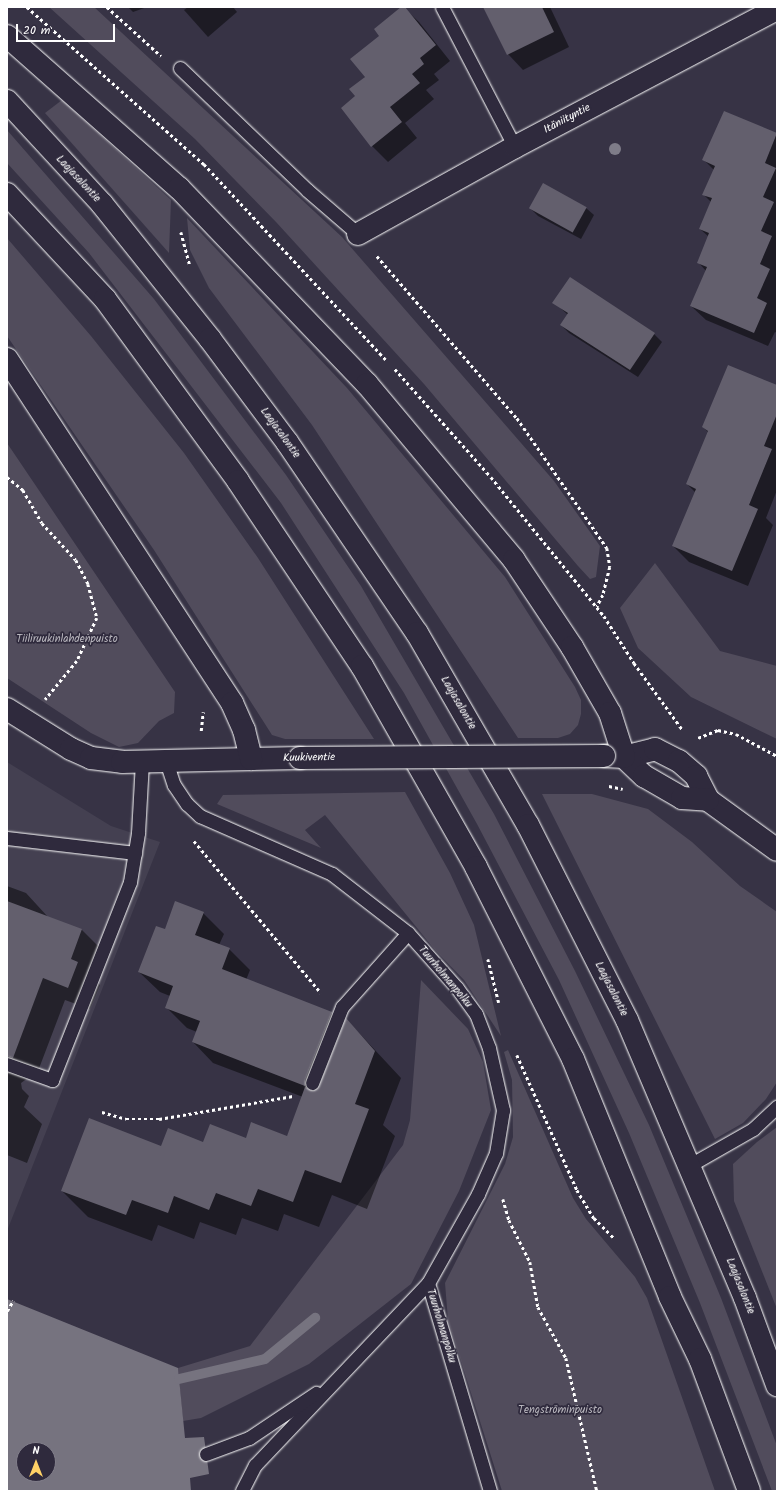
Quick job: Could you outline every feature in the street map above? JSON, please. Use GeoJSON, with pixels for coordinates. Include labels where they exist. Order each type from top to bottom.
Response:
{"type":"FeatureCollection","features":[{"type":"Feature","properties":{"kind":"main road","name":"Itäniityntie"},"geometry":{"type":"LineString","coordinates":[[358,234],[515,147],[777,9]]}},
{"type":"Feature","properties":{"kind":"main road"},"geometry":{"type":"LineString","coordinates":[[7,36],[179,188],[367,384],[514,560],[572,647],[610,713],[614,756],[644,776],[682,798],[708,800],[777,850]]}},
{"type":"Feature","properties":{"kind":"main road","name":"Laajasalontie"},"geometry":{"type":"LineString","coordinates":[[7,101],[102,204],[206,333],[287,442],[417,633],[532,832],[627,1020],[690,1165],[745,1298],[777,1385]]}},
{"type":"Feature","properties":{"kind":"main road"},"geometry":{"type":"LineString","coordinates":[[7,194],[105,299],[238,481],[374,687],[476,867],[574,1059],[670,1297],[700,1359],[749,1491]]}},
{"type":"Feature","properties":{"kind":"main road"},"geometry":{"type":"LineString","coordinates":[[7,359],[232,703],[244,730],[251,759]]}},
{"type":"Feature","properties":{"kind":"main road","name":"Kuukiventie"},"geometry":{"type":"LineString","coordinates":[[15,717],[91,758],[142,762],[300,758],[614,756],[655,749],[679,761],[696,776],[708,800]]}},
{"type":"Feature","properties":{"kind":"lane"},"geometry":{"type":"LineString","coordinates":[[442,7],[515,147]]}},
{"type":"Feature","properties":{"kind":"lane"},"geometry":{"type":"LineString","coordinates":[[180,68],[307,190],[358,234]]}},
{"type":"Feature","properties":{"kind":"lane","name":"Tuurholmanpolku"},"geometry":{"type":"LineString","coordinates":[[166,761],[174,785],[186,804],[200,816],[332,874],[408,933],[457,988],[476,1014],[489,1048],[503,1110],[496,1153],[478,1194],[428,1284],[490,1491]]}},
{"type":"Feature","properties":{"kind":"lane"},"geometry":{"type":"LineString","coordinates":[[7,1064],[52,1080],[130,882],[135,853],[142,762]]}},
{"type":"Feature","properties":{"kind":"lane"},"geometry":{"type":"LineString","coordinates":[[7,827],[12,838],[135,853]]}},
{"type":"Feature","properties":{"kind":"lane"},"geometry":{"type":"LineString","coordinates":[[312,1083],[342,1007],[408,933]]}},
{"type":"Feature","properties":{"kind":"lane"},"geometry":{"type":"LineString","coordinates":[[690,1165],[753,1129],[777,1107]]}},
{"type":"Feature","properties":{"kind":"lane"},"geometry":{"type":"LineString","coordinates":[[242,1491],[255,1465],[428,1284]]}},
{"type":"Feature","properties":{"kind":"lane"},"geometry":{"type":"LineString","coordinates":[[206,1454],[249,1438],[336,1380]]}},
{"type":"Feature","properties":{"kind":"path"},"geometry":{"type":"LineString","coordinates":[[27,7],[182,144]]}},
{"type":"Feature","properties":{"kind":"path"},"geometry":{"type":"LineString","coordinates":[[107,7],[166,60],[180,68]]}},
{"type":"Feature","properties":{"kind":"path"},"geometry":{"type":"LineString","coordinates":[[358,234],[517,418],[607,548],[610,567],[603,595],[597,607]]}},
{"type":"Feature","properties":{"kind":"path"},"geometry":{"type":"LineString","coordinates":[[7,478],[23,490],[42,523],[76,560],[88,584],[97,618],[82,647],[77,661],[47,697],[15,717]]}},
{"type":"Feature","properties":{"kind":"path"},"geometry":{"type":"LineString","coordinates":[[691,740],[718,730],[736,734],[777,756]]}},
{"type":"Feature","properties":{"kind":"path"},"geometry":{"type":"LineString","coordinates":[[192,838],[339,1015]]}},
{"type":"Feature","properties":{"kind":"path"},"geometry":{"type":"LineString","coordinates":[[486,952],[500,1007]]}},
{"type":"Feature","properties":{"kind":"path"},"geometry":{"type":"LineString","coordinates":[[514,1048],[576,1190],[594,1218],[616,1241]]}},
{"type":"Feature","properties":{"kind":"path"},"geometry":{"type":"LineString","coordinates":[[102,1112],[126,1119],[160,1119],[301,1094],[307,1091],[312,1083]]}},
{"type":"Feature","properties":{"kind":"path"},"geometry":{"type":"LineString","coordinates":[[489,1168],[502,1196],[509,1220],[530,1262],[538,1307],[566,1358],[598,1491]]}},
{"type":"Feature","properties":{"kind":"path"},"geometry":{"type":"LineString","coordinates":[[7,1312],[13,1301]]}},
{"type":"Feature","properties":{"kind":"shaded area"},"geometry":{"type":"Polygon","coordinates":[[[7,762],[111,826],[160,842],[7,1231],[7,762]]]}},
{"type":"Feature","properties":{"kind":"shaded area"},"geometry":{"type":"Polygon","coordinates":[[[7,1299],[178,1368],[185,1438],[204,1437],[209,1474],[190,1478],[191,1491],[7,1491],[7,1299]]]}},
{"type":"Feature","properties":{"kind":"green space"},"geometry":{"type":"Polygon","coordinates":[[[49,7],[94,7],[342,237],[554,481],[600,546],[596,577],[590,579],[578,566],[424,384],[276,222],[195,139],[49,7]]]}},
{"type":"Feature","properties":{"kind":"green space"},"geometry":{"type":"Polygon","coordinates":[[[62,100],[171,200],[169,253],[45,113],[62,100]]]}},
{"type":"Feature","properties":{"kind":"green space"},"geometry":{"type":"Polygon","coordinates":[[[7,130],[154,299],[286,475],[361,586],[494,814],[575,971],[649,1125],[721,1298],[777,1446],[777,1491],[772,1491],[700,1303],[629,1133],[559,980],[477,824],[404,693],[281,503],[89,253],[7,163],[7,130]]]}},
{"type":"Feature","properties":{"kind":"green space"},"geometry":{"type":"Polygon","coordinates":[[[187,218],[347,388],[505,577],[575,687],[581,700],[581,714],[578,725],[570,734],[558,738],[518,738],[312,425],[209,288],[190,250],[187,218]]]}},
{"type":"Feature","properties":{"kind":"green space"},"geometry":{"type":"Polygon","coordinates":[[[7,238],[91,336],[184,453],[258,558],[374,739],[285,739],[272,735],[154,550],[7,336],[7,238]]]}},
{"type":"Feature","properties":{"kind":"green space","name":"Tiiliruukinlahdenpuisto"},"geometry":{"type":"Polygon","coordinates":[[[7,443],[175,692],[174,713],[159,721],[138,743],[119,747],[91,733],[7,678],[7,443]]]}},
{"type":"Feature","properties":{"kind":"green space"},"geometry":{"type":"Polygon","coordinates":[[[655,563],[720,651],[777,666],[777,739],[691,697],[638,648],[620,608],[655,563]]]}},
{"type":"Feature","properties":{"kind":"green space"},"geometry":{"type":"Polygon","coordinates":[[[405,792],[450,873],[474,925],[501,1036],[464,980],[435,950],[325,815],[305,830],[321,848],[217,804],[223,795],[405,792]]]}},
{"type":"Feature","properties":{"kind":"green space"},"geometry":{"type":"Polygon","coordinates":[[[542,794],[592,794],[648,809],[692,842],[740,886],[777,912],[777,1082],[766,1099],[743,1123],[715,1139],[542,794]]]}},
{"type":"Feature","properties":{"kind":"green space"},"geometry":{"type":"Polygon","coordinates":[[[421,980],[468,1029],[483,1062],[491,1110],[459,1191],[411,1284],[309,1364],[201,1418],[183,1421],[178,1368],[250,1346],[403,1145],[410,1120],[421,980]]]}},
{"type":"Feature","properties":{"kind":"green space","name":"Tengströminpuisto"},"geometry":{"type":"Polygon","coordinates":[[[508,1050],[573,1198],[586,1219],[635,1277],[647,1298],[715,1491],[502,1491],[448,1320],[445,1283],[505,1164],[513,1137],[512,1080],[504,1052],[508,1050]]]}},
{"type":"Feature","properties":{"kind":"green space"},"geometry":{"type":"Polygon","coordinates":[[[777,1127],[777,1309],[734,1201],[733,1164],[757,1142],[777,1127]]]}},
{"type":"Feature","properties":{"kind":"building"},"geometry":{"type":"Polygon","coordinates":[[[401,7],[405,7],[436,45],[420,58],[424,64],[412,74],[420,83],[390,107],[402,122],[371,147],[341,108],[355,96],[349,89],[365,77],[350,59],[379,36],[374,29],[401,7]]]}},
{"type":"Feature","properties":{"kind":"building"},"geometry":{"type":"Polygon","coordinates":[[[483,7],[542,7],[554,32],[507,55],[483,7]]]}},
{"type":"Feature","properties":{"kind":"building"},"geometry":{"type":"Polygon","coordinates":[[[724,111],[777,133],[765,163],[776,168],[763,197],[774,202],[761,231],[772,236],[760,264],[770,269],[757,298],[767,303],[754,333],[690,306],[707,267],[697,263],[709,233],[699,229],[712,198],[702,195],[715,166],[702,160],[724,111]]]}},
{"type":"Feature","properties":{"kind":"building"},"geometry":{"type":"Polygon","coordinates":[[[543,183],[587,207],[573,233],[529,208],[543,183]]]}},
{"type":"Feature","properties":{"kind":"building"},"geometry":{"type":"Polygon","coordinates":[[[570,277],[655,333],[630,370],[560,325],[568,313],[552,303],[570,277]]]}},
{"type":"Feature","properties":{"kind":"building"},"geometry":{"type":"Polygon","coordinates":[[[728,365],[777,385],[777,414],[764,446],[772,449],[749,505],[758,509],[732,571],[672,546],[696,489],[686,484],[708,431],[702,427],[728,365]]]}},
{"type":"Feature","properties":{"kind":"building"},"geometry":{"type":"Polygon","coordinates":[[[7,901],[82,929],[71,959],[78,962],[68,988],[43,978],[13,1058],[7,1056],[7,901]]]}},
{"type":"Feature","properties":{"kind":"building"},"geometry":{"type":"Polygon","coordinates":[[[175,901],[204,912],[195,935],[230,948],[222,969],[332,1012],[305,1080],[305,1086],[192,1042],[200,1021],[165,1008],[173,986],[138,972],[156,926],[165,929],[175,901]]]}},
{"type":"Feature","properties":{"kind":"building"},"geometry":{"type":"Polygon","coordinates":[[[346,1018],[375,1051],[355,1104],[369,1109],[341,1183],[305,1170],[293,1202],[258,1189],[251,1206],[216,1193],[209,1210],[174,1196],[168,1213],[132,1200],[126,1215],[61,1191],[89,1118],[161,1146],[168,1128],[203,1142],[210,1124],[246,1138],[251,1122],[287,1136],[305,1087],[313,1091],[319,1086],[346,1018]]]}},
{"type":"Feature","properties":{"kind":"waterway"},"geometry":{"type":"LineString","coordinates":[[179,1379],[265,1359],[315,1318]]}}]}
